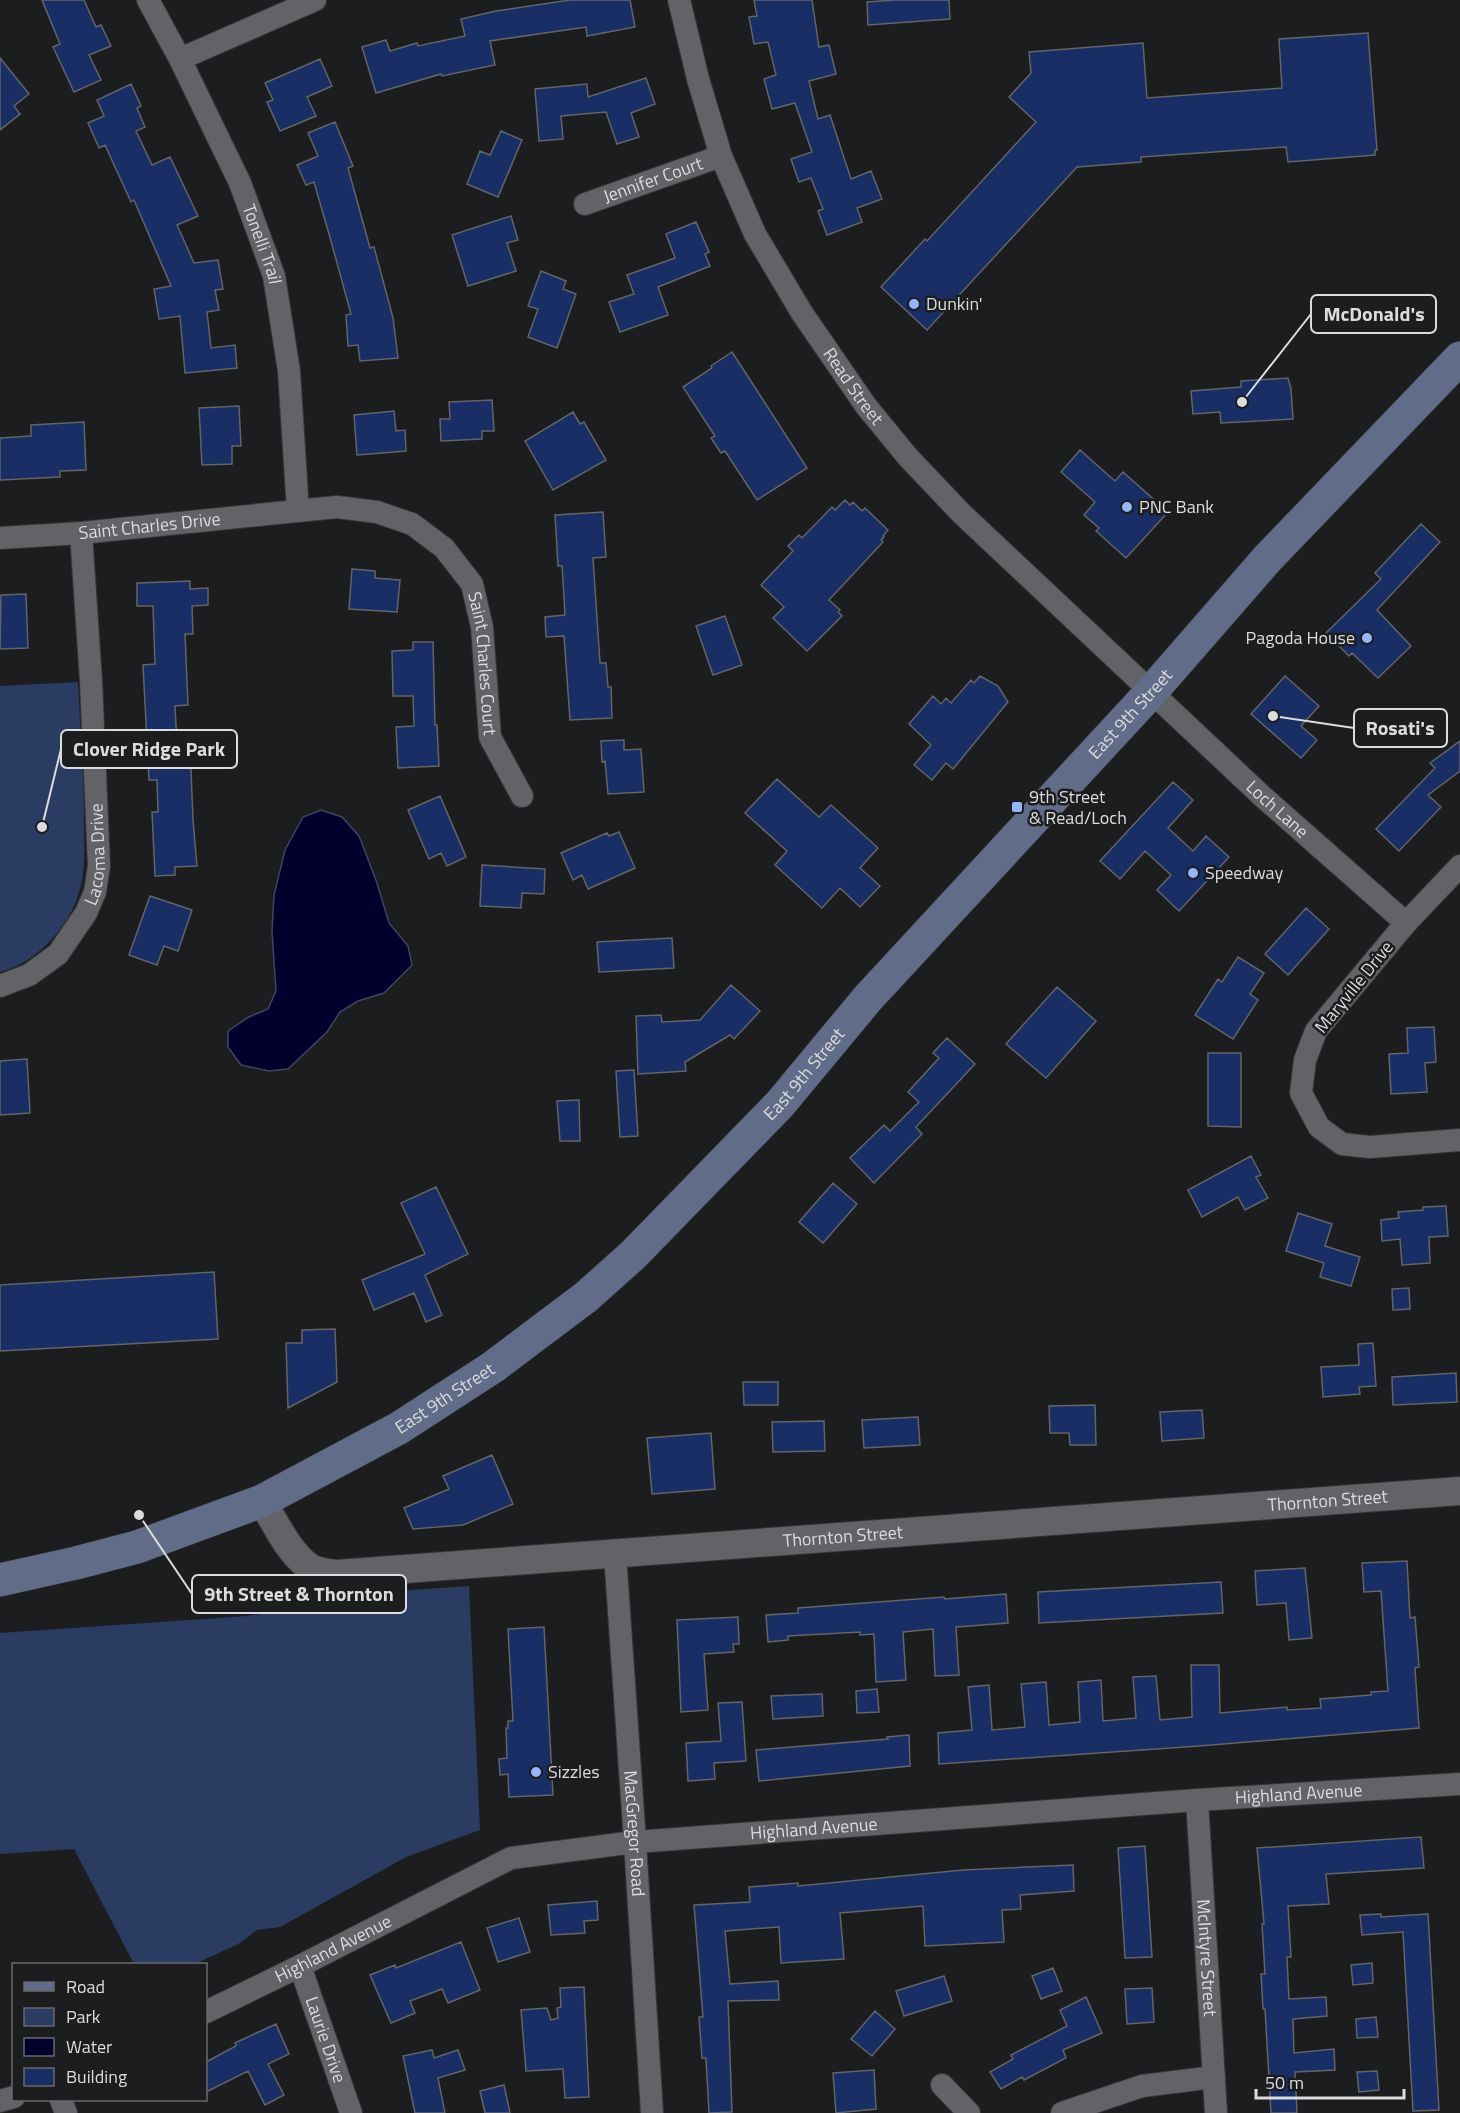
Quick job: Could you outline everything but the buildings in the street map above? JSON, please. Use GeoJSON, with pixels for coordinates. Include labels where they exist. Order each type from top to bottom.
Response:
{"type":"FeatureCollection","features":[{"type":"Feature","properties":{"kind":"main road","name":"East 9th Street"},"geometry":{"type":"LineString","coordinates":[[0,1580],[137,1547],[262,1501],[399,1428],[493,1367],[586,1297],[633,1255],[780,1104],[868,998],[1152,691],[1267,559],[1460,358]]}},
{"type":"Feature","properties":{"kind":"street","name":"Tonelli Trail"},"geometry":{"type":"LineString","coordinates":[[147,0],[180,59],[240,183],[274,276],[289,371],[298,511]]}},
{"type":"Feature","properties":{"kind":"street"},"geometry":{"type":"LineString","coordinates":[[180,59],[315,0]]}},
{"type":"Feature","properties":{"kind":"street","name":"Read Street"},"geometry":{"type":"LineString","coordinates":[[679,0],[698,79],[721,156],[755,234],[802,313],[866,406],[946,499],[1152,691]]}},
{"type":"Feature","properties":{"kind":"street","name":"Jennifer Court"},"geometry":{"type":"LineString","coordinates":[[585,204],[721,156]]}},
{"type":"Feature","properties":{"kind":"street","name":"Saint Charles Court"},"geometry":{"type":"LineString","coordinates":[[298,511],[337,507],[377,512],[412,524],[444,548],[471,584],[482,627],[490,737],[522,796]]}},
{"type":"Feature","properties":{"kind":"street","name":"Saint Charles Drive"},"geometry":{"type":"LineString","coordinates":[[0,538],[81,533],[298,511]]}},
{"type":"Feature","properties":{"kind":"street","name":"Lacoma Drive"},"geometry":{"type":"LineString","coordinates":[[0,986],[29,975],[58,954],[86,913],[95,892],[99,866],[91,681],[81,533]]}},
{"type":"Feature","properties":{"kind":"street","name":"Loch Lane"},"geometry":{"type":"LineString","coordinates":[[1152,691],[1262,796],[1406,923]]}},
{"type":"Feature","properties":{"kind":"street","name":"Maryville Drive"},"geometry":{"type":"LineString","coordinates":[[1460,866],[1406,923],[1316,1031],[1305,1060],[1300,1093],[1319,1127],[1342,1144],[1370,1147],[1460,1140]]}},
{"type":"Feature","properties":{"kind":"street","name":"Thornton Street"},"geometry":{"type":"LineString","coordinates":[[262,1501],[296,1555],[310,1568],[337,1574],[1460,1491]]}},
{"type":"Feature","properties":{"kind":"street","name":"MacGregor Road"},"geometry":{"type":"LineString","coordinates":[[615,1554],[636,1842],[652,2113]]}},
{"type":"Feature","properties":{"kind":"street","name":"Highland Avenue"},"geometry":{"type":"LineString","coordinates":[[207,2012],[511,1858],[636,1842],[1197,1800],[1460,1784]]}},
{"type":"Feature","properties":{"kind":"street","name":"McIntyre Street"},"geometry":{"type":"LineString","coordinates":[[1197,1800],[1216,2113]]}},
{"type":"Feature","properties":{"kind":"street","name":"Laurie Drive"},"geometry":{"type":"LineString","coordinates":[[300,1966],[351,2113]]}},
{"type":"Feature","properties":{"kind":"street"},"geometry":{"type":"LineString","coordinates":[[1062,2113],[1142,2085],[1214,2077]]}},
{"type":"Feature","properties":{"kind":"street"},"geometry":{"type":"LineString","coordinates":[[942,2085],[969,2113]]}},
{"type":"Feature","properties":{"kind":"green space"},"geometry":{"type":"Polygon","coordinates":[[[78,682],[84,846],[80,889],[69,916],[51,941],[27,960],[0,972],[0,686],[78,682]]]}},
{"type":"Feature","properties":{"kind":"green space"},"geometry":{"type":"Polygon","coordinates":[[[469,1586],[480,1830],[406,1857],[280,1927],[257,1930],[240,1943],[197,1963],[133,1963],[74,1849],[0,1854],[0,1633],[247,1616],[411,1590],[469,1586]]]}},
{"type":"Feature","properties":{"kind":"water"},"geometry":{"type":"Polygon","coordinates":[[[321,810],[342,817],[359,836],[389,923],[408,946],[412,965],[384,993],[358,1001],[340,1012],[327,1032],[288,1069],[269,1071],[241,1065],[228,1047],[228,1031],[249,1017],[268,1009],[276,991],[272,931],[274,895],[285,850],[303,817],[321,810]]]}},
{"type":"Feature","properties":{"kind":"place","name":"Dunkin'"},"geometry":{"type":"Point","coordinates":[914,304]}},
{"type":"Feature","properties":{"kind":"place","name":"McDonald's"},"geometry":{"type":"Point","coordinates":[1242,402]}},
{"type":"Feature","properties":{"kind":"place","name":"PNC Bank"},"geometry":{"type":"Point","coordinates":[1127,507]}},
{"type":"Feature","properties":{"kind":"place","name":"Pagoda House"},"geometry":{"type":"Point","coordinates":[1367,638]}},
{"type":"Feature","properties":{"kind":"place","name":"Rosati's"},"geometry":{"type":"Point","coordinates":[1273,716]}},
{"type":"Feature","properties":{"kind":"place","name":"9th Street & Read/Loch"},"geometry":{"type":"Point","coordinates":[1017,807]}},
{"type":"Feature","properties":{"kind":"place","name":"Clover Ridge Park"},"geometry":{"type":"Point","coordinates":[42,827]}},
{"type":"Feature","properties":{"kind":"place","name":"Speedway"},"geometry":{"type":"Point","coordinates":[1193,873]}},
{"type":"Feature","properties":{"kind":"place","name":"9th Street & Thornton"},"geometry":{"type":"Point","coordinates":[139,1515]}},
{"type":"Feature","properties":{"kind":"place","name":"Sizzles"},"geometry":{"type":"Point","coordinates":[536,1772]}}]}
